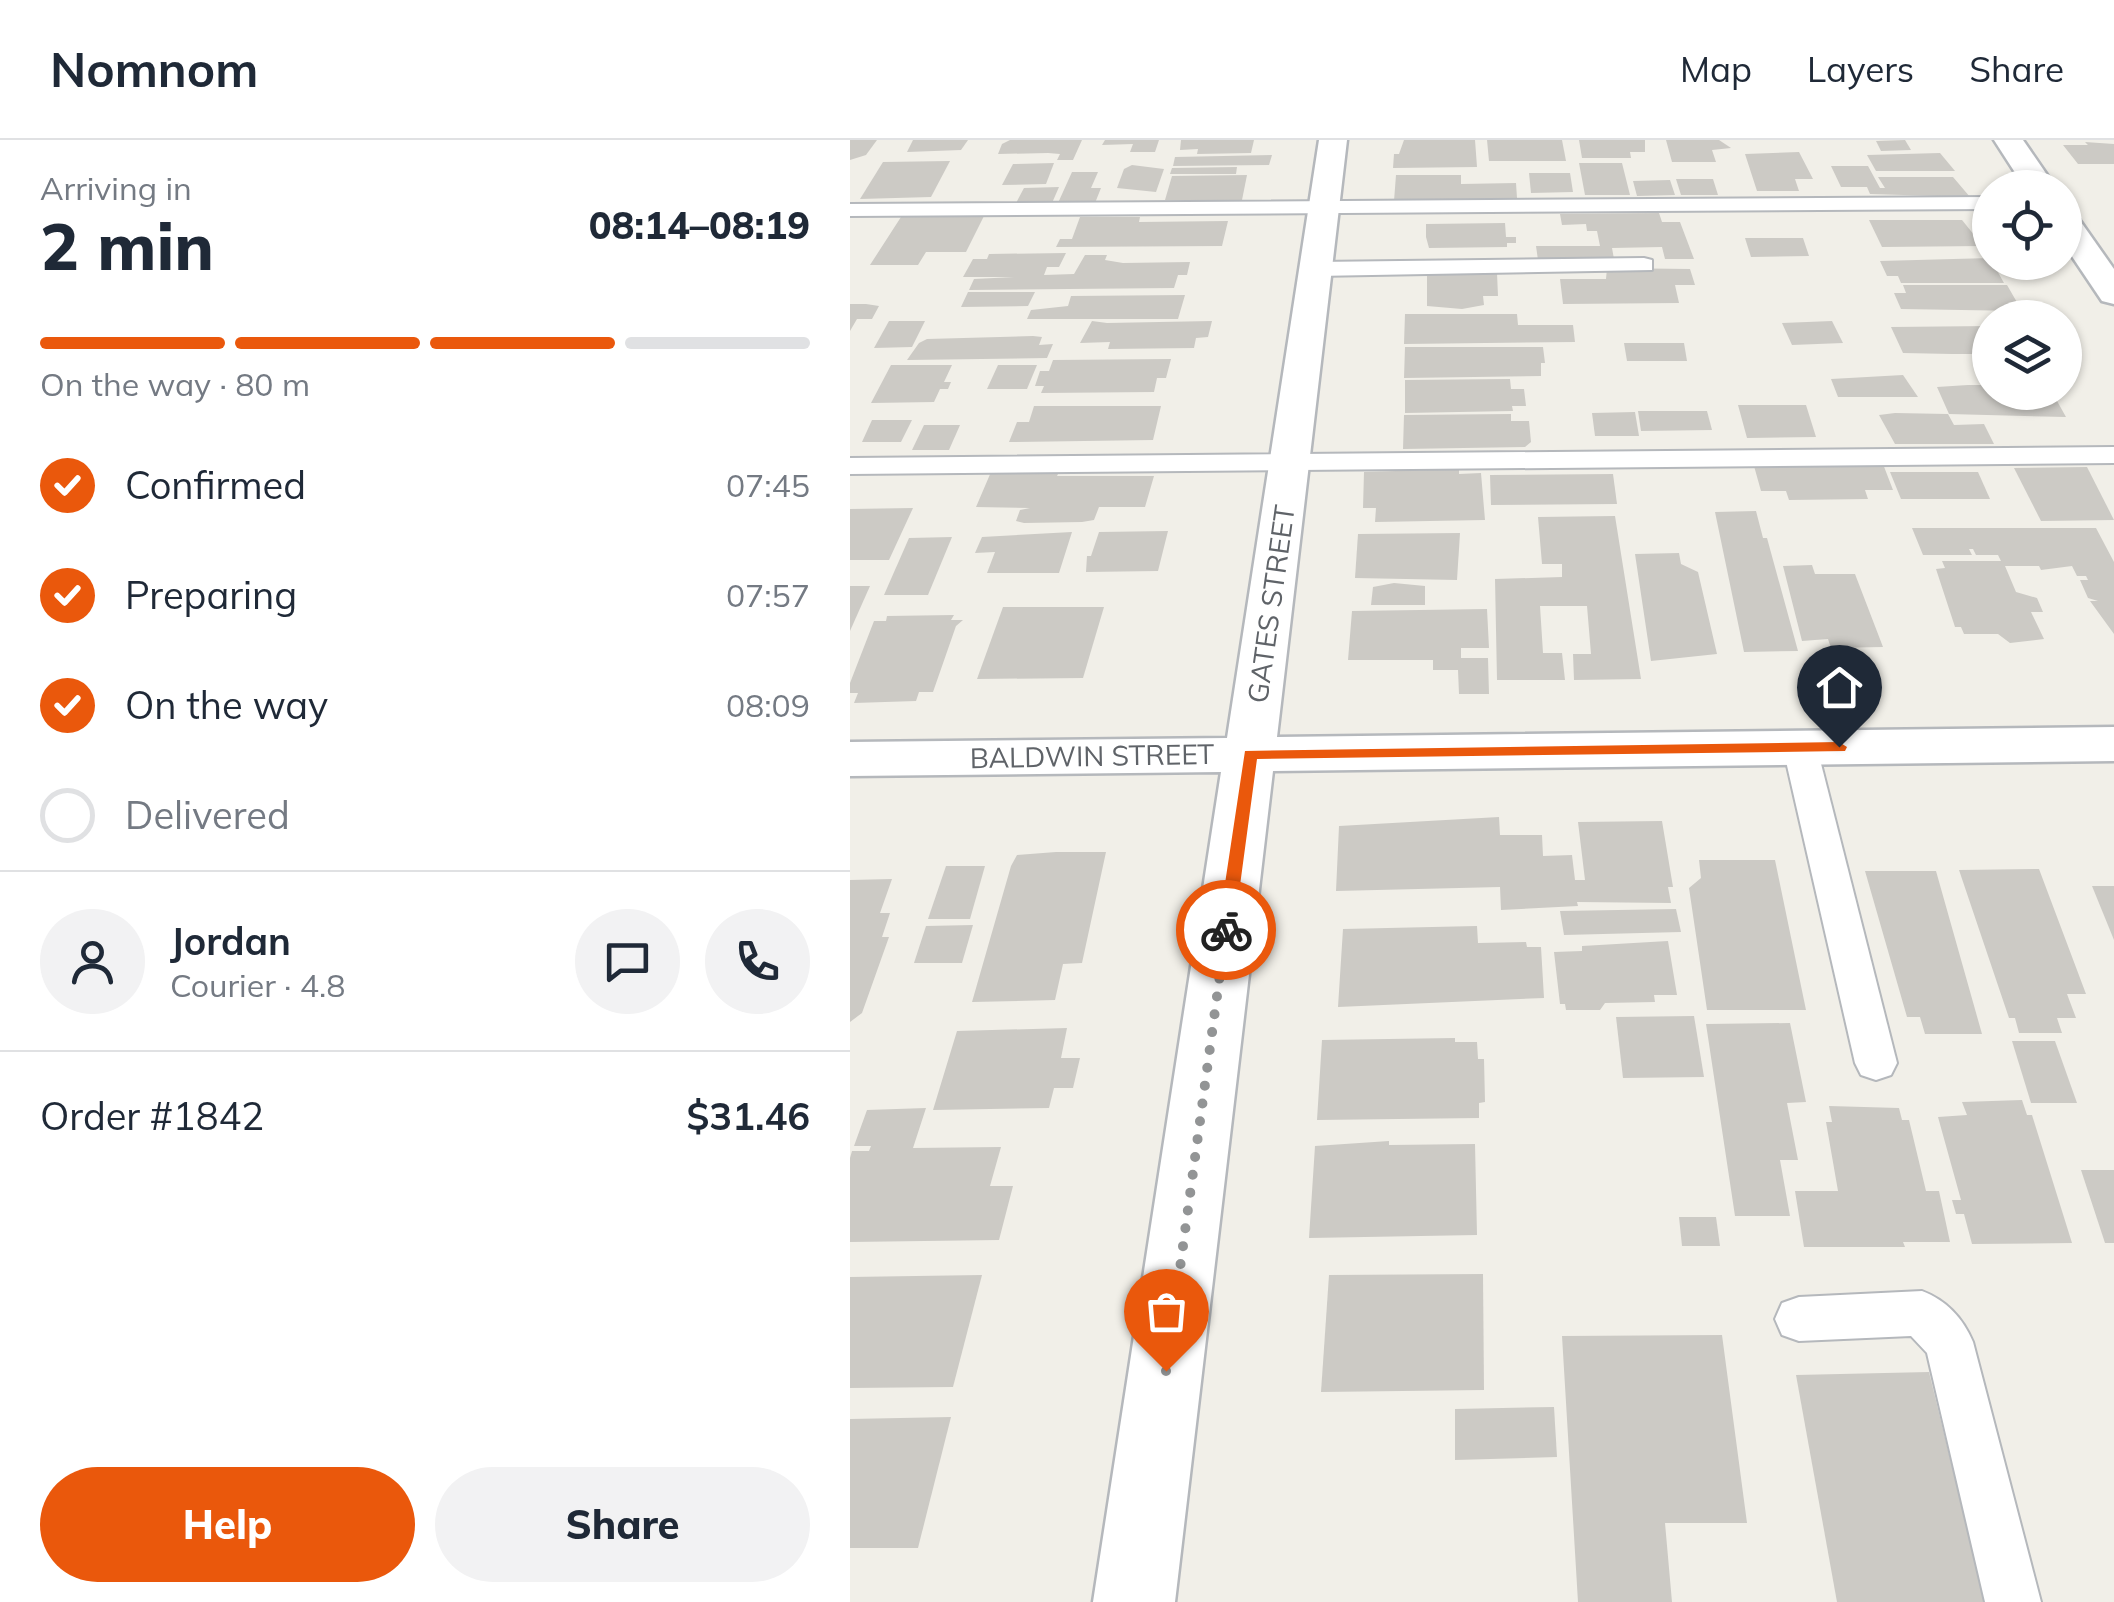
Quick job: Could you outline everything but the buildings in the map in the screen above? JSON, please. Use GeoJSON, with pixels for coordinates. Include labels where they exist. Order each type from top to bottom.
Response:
{"type":"FeatureCollection","features":[{"type":"Feature","properties":{"kind":"street","name":"GATES STREET"},"geometry":{"type":"LineString","coordinates":[[1134,1602],[1333,140]]}},
{"type":"Feature","properties":{"kind":"street"},"geometry":{"type":"LineString","coordinates":[[2008,140],[2029,170]]}},
{"type":"Feature","properties":{"kind":"street"},"geometry":{"type":"LineString","coordinates":[[2082,247],[2114,294]]}},
{"type":"Feature","properties":{"kind":"street","name":"BALDWIN STREET"},"geometry":{"type":"LineString","coordinates":[[850,759],[2114,744]]}},
{"type":"Feature","properties":{"kind":"lane"},"geometry":{"type":"LineString","coordinates":[[850,210],[1972,203]]}},
{"type":"Feature","properties":{"kind":"lane"},"geometry":{"type":"LineString","coordinates":[[1316,269],[1644,264]]}},
{"type":"Feature","properties":{"kind":"lane"},"geometry":{"type":"LineString","coordinates":[[850,466],[2114,455]]}},
{"type":"Feature","properties":{"kind":"lane"},"geometry":{"type":"LineString","coordinates":[[1800,748],[1876,1062]]}},
{"type":"Feature","properties":{"kind":"lane"},"geometry":{"type":"LineString","coordinates":[[1800,1319],[1922,1313],[1949,1342],[2012,1602]]}},
{"type":"Feature","properties":{"kind":"way so far"},"geometry":{"type":"LineString","coordinates":[[1166,1371],[1226,930]]}},
{"type":"Feature","properties":{"kind":"route"},"geometry":{"type":"LineString","coordinates":[[1226,930],[1250,754],[1839,747]]}}]}
